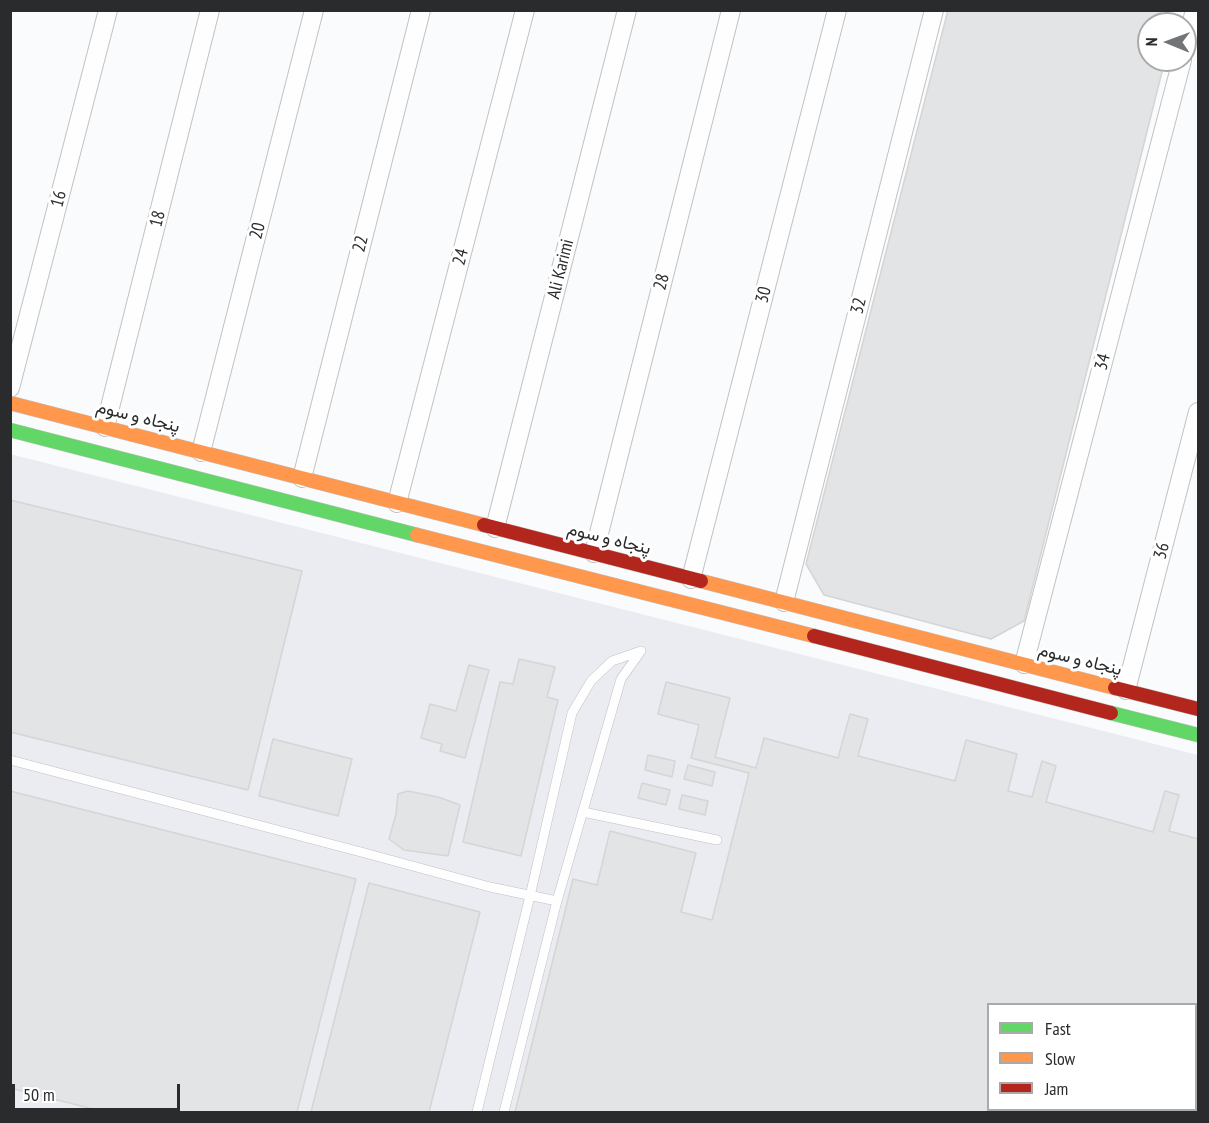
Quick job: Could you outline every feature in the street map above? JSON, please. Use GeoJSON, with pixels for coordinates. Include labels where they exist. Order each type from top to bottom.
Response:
{"type":"FeatureCollection","features":[{"type":"Feature","properties":{"kind":"street","name":"16"},"geometry":{"type":"LineString","coordinates":[[10,388],[108,10]]}},
{"type":"Feature","properties":{"kind":"street","name":"18"},"geometry":{"type":"LineString","coordinates":[[105,427],[210,10]]}},
{"type":"Feature","properties":{"kind":"street","name":"20"},"geometry":{"type":"LineString","coordinates":[[201,452],[315,10]]}},
{"type":"Feature","properties":{"kind":"street","name":"22"},"geometry":{"type":"LineString","coordinates":[[302,478],[421,10]]}},
{"type":"Feature","properties":{"kind":"street","name":"24"},"geometry":{"type":"LineString","coordinates":[[398,503],[525,10]]}},
{"type":"Feature","properties":{"kind":"street","name":"Ali Karimi"},"geometry":{"type":"LineString","coordinates":[[495,528],[627,10]]}},
{"type":"Feature","properties":{"kind":"street","name":"28"},"geometry":{"type":"LineString","coordinates":[[594,553],[731,10]]}},
{"type":"Feature","properties":{"kind":"street","name":"30"},"geometry":{"type":"LineString","coordinates":[[691,579],[837,10]]}},
{"type":"Feature","properties":{"kind":"street","name":"32"},"geometry":{"type":"LineString","coordinates":[[784,602],[934,10]]}},
{"type":"Feature","properties":{"kind":"street","name":"34"},"geometry":{"type":"LineString","coordinates":[[1024,664],[1179,72]]}},
{"type":"Feature","properties":{"kind":"street","name":"پنجاه و سوم"},"geometry":{"type":"LineString","coordinates":[[10,403],[1198,709]]}},
{"type":"Feature","properties":{"kind":"street","name":"36"},"geometry":{"type":"LineString","coordinates":[[1125,690],[1198,412]]}},
{"type":"Feature","properties":{"kind":"street"},"geometry":{"type":"LineString","coordinates":[[10,430],[1198,735]]}},
{"type":"Feature","properties":{"kind":"lane"},"geometry":{"type":"LineString","coordinates":[[477,1113],[572,713],[591,681],[612,661],[641,651],[621,679],[557,901],[504,1113]]}},
{"type":"Feature","properties":{"kind":"lane"},"geometry":{"type":"LineString","coordinates":[[10,760],[530,896],[557,901]]}},
{"type":"Feature","properties":{"kind":"lane"},"geometry":{"type":"LineString","coordinates":[[583,812],[717,840]]}},
{"type":"Feature","properties":{"kind":"shaded area"},"geometry":{"type":"Polygon","coordinates":[[[10,454],[1198,755],[1198,1112],[11,1112],[10,454]]]}},
{"type":"Feature","properties":{"kind":"building"},"geometry":{"type":"Polygon","coordinates":[[[948,10],[1155,10],[1160,12],[1137,12],[1137,72],[1162,72],[1024,621],[991,639],[824,595],[806,564],[948,10]]]}},
{"type":"Feature","properties":{"kind":"building"},"geometry":{"type":"Polygon","coordinates":[[[10,500],[302,571],[248,790],[10,732],[10,500]]]}},
{"type":"Feature","properties":{"kind":"building"},"geometry":{"type":"Polygon","coordinates":[[[519,659],[555,667],[547,697],[558,700],[521,856],[463,842],[500,682],[513,684],[519,659]]]}},
{"type":"Feature","properties":{"kind":"building"},"geometry":{"type":"Polygon","coordinates":[[[469,665],[489,670],[465,758],[440,751],[442,744],[421,738],[430,704],[456,711],[469,665]]]}},
{"type":"Feature","properties":{"kind":"building"},"geometry":{"type":"Polygon","coordinates":[[[666,682],[730,698],[715,757],[756,768],[764,738],[838,758],[850,714],[868,719],[858,756],[955,781],[966,740],[1017,754],[1008,791],[1032,797],[1042,761],[1056,766],[1046,802],[1153,832],[1165,791],[1179,795],[1169,831],[1198,839],[1198,1112],[515,1112],[573,879],[597,885],[610,831],[696,853],[681,912],[712,920],[749,773],[691,758],[699,725],[658,714],[666,682]]]}},
{"type":"Feature","properties":{"kind":"building"},"geometry":{"type":"Polygon","coordinates":[[[273,739],[352,759],[338,816],[259,796],[273,739]]]}},
{"type":"Feature","properties":{"kind":"building"},"geometry":{"type":"Polygon","coordinates":[[[648,755],[675,761],[672,777],[645,770],[648,755]]]}},
{"type":"Feature","properties":{"kind":"building"},"geometry":{"type":"Polygon","coordinates":[[[688,765],[715,772],[712,786],[684,779],[688,765]]]}},
{"type":"Feature","properties":{"kind":"building"},"geometry":{"type":"Polygon","coordinates":[[[642,783],[670,790],[666,805],[638,798],[642,783]]]}},
{"type":"Feature","properties":{"kind":"building"},"geometry":{"type":"Polygon","coordinates":[[[10,791],[356,879],[297,1112],[105,1112],[10,1088],[10,791]]]}},
{"type":"Feature","properties":{"kind":"building"},"geometry":{"type":"Polygon","coordinates":[[[408,791],[438,797],[460,805],[448,856],[404,850],[389,839],[396,814],[398,794],[408,791]]]}},
{"type":"Feature","properties":{"kind":"building"},"geometry":{"type":"Polygon","coordinates":[[[682,795],[708,801],[705,815],[679,809],[682,795]]]}},
{"type":"Feature","properties":{"kind":"building"},"geometry":{"type":"Polygon","coordinates":[[[369,883],[480,912],[429,1112],[311,1112],[369,883]]]}},
{"type":"Feature","properties":{"kind":"traffic: fast"},"geometry":{"type":"LineString","coordinates":[[10,430],[417,535]]}},
{"type":"Feature","properties":{"kind":"traffic: fast"},"geometry":{"type":"LineString","coordinates":[[1111,713],[1198,735]]}},
{"type":"Feature","properties":{"kind":"traffic: slow"},"geometry":{"type":"LineString","coordinates":[[10,403],[484,525]]}},
{"type":"Feature","properties":{"kind":"traffic: slow"},"geometry":{"type":"LineString","coordinates":[[417,535],[814,636]]}},
{"type":"Feature","properties":{"kind":"traffic: slow"},"geometry":{"type":"LineString","coordinates":[[701,581],[1115,688]]}},
{"type":"Feature","properties":{"kind":"traffic: jam"},"geometry":{"type":"LineString","coordinates":[[484,525],[701,581]]}},
{"type":"Feature","properties":{"kind":"traffic: jam"},"geometry":{"type":"LineString","coordinates":[[814,636],[1111,713]]}},
{"type":"Feature","properties":{"kind":"traffic: jam"},"geometry":{"type":"LineString","coordinates":[[1115,688],[1198,709]]}}]}
